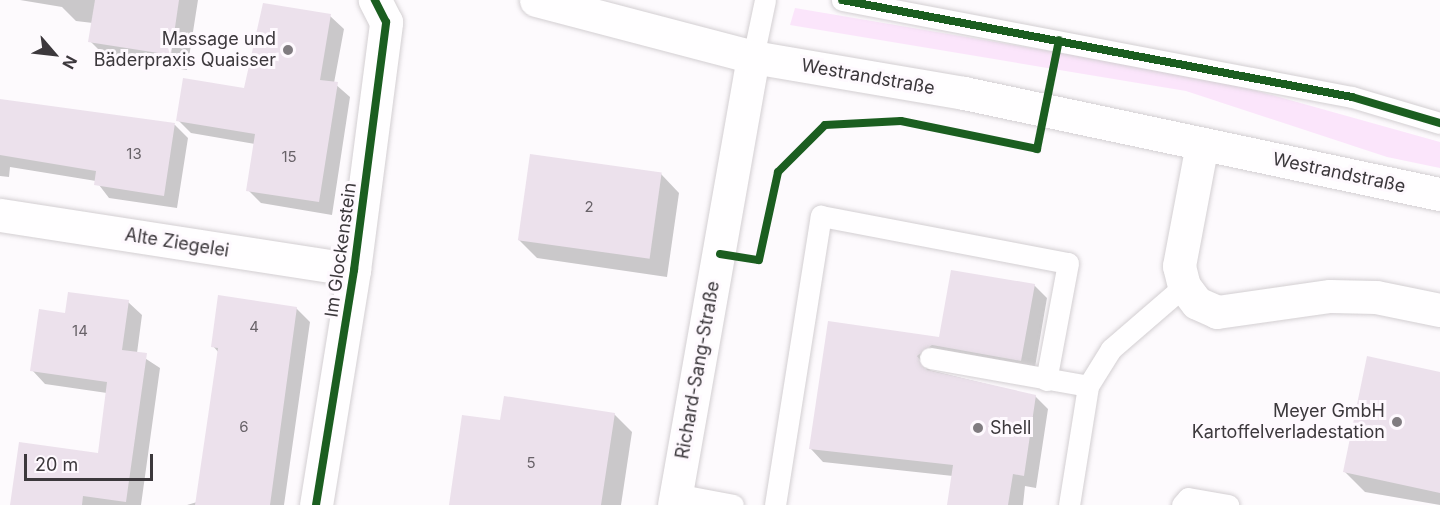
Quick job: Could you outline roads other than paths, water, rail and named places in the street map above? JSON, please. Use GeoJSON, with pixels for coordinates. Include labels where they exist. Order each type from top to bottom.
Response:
{"type":"FeatureCollection","features":[{"type":"Feature","properties":{"kind":"street","name":"Im Glockenstein"},"geometry":{"type":"LineString","coordinates":[[316,505],[354,270],[386,22],[375,0]]}},
{"type":"Feature","properties":{"kind":"street","name":"Westrandstraße"},"geometry":{"type":"LineString","coordinates":[[536,0],[753,57],[964,93],[1440,194]]}},
{"type":"Feature","properties":{"kind":"street","name":"Richard-Sang-Straße"},"geometry":{"type":"LineString","coordinates":[[674,500],[753,57]]}},
{"type":"Feature","properties":{"kind":"street"},"geometry":{"type":"LineString","coordinates":[[1202,144],[1179,266],[1184,286],[1197,303],[1217,312],[1330,296],[1376,297],[1440,310]]}},
{"type":"Feature","properties":{"kind":"street","name":"Alte Ziegelei"},"geometry":{"type":"LineString","coordinates":[[0,215],[354,270]]}},
{"type":"Feature","properties":{"kind":"lane"},"geometry":{"type":"LineString","coordinates":[[753,57],[765,0]]}},
{"type":"Feature","properties":{"kind":"lane"},"geometry":{"type":"LineString","coordinates":[[842,0],[1352,97],[1440,123]]}},
{"type":"Feature","properties":{"kind":"lane"},"geometry":{"type":"LineString","coordinates":[[775,505],[821,216],[1068,263],[1047,380]]}},
{"type":"Feature","properties":{"kind":"lane"},"geometry":{"type":"LineString","coordinates":[[1069,505],[1088,386],[1111,349],[1184,286]]}},
{"type":"Feature","properties":{"kind":"lane"},"geometry":{"type":"LineString","coordinates":[[930,358],[1088,386]]}},
{"type":"Feature","properties":{"kind":"lane"},"geometry":{"type":"LineString","coordinates":[[1182,505],[1188,498],[1228,505]]}},
{"type":"Feature","properties":{"kind":"lane"},"geometry":{"type":"LineString","coordinates":[[674,500],[733,505]]}},
{"type":"Feature","properties":{"kind":"place","name":"Massage und Bäderpraxis Quaisser"},"geometry":{"type":"Point","coordinates":[288,50]}},
{"type":"Feature","properties":{"kind":"place","name":"Meyer GmbH Kartoffelverladestation"},"geometry":{"type":"Point","coordinates":[1397,422]}},
{"type":"Feature","properties":{"kind":"place","name":"Shell"},"geometry":{"type":"Point","coordinates":[978,428]}}]}
